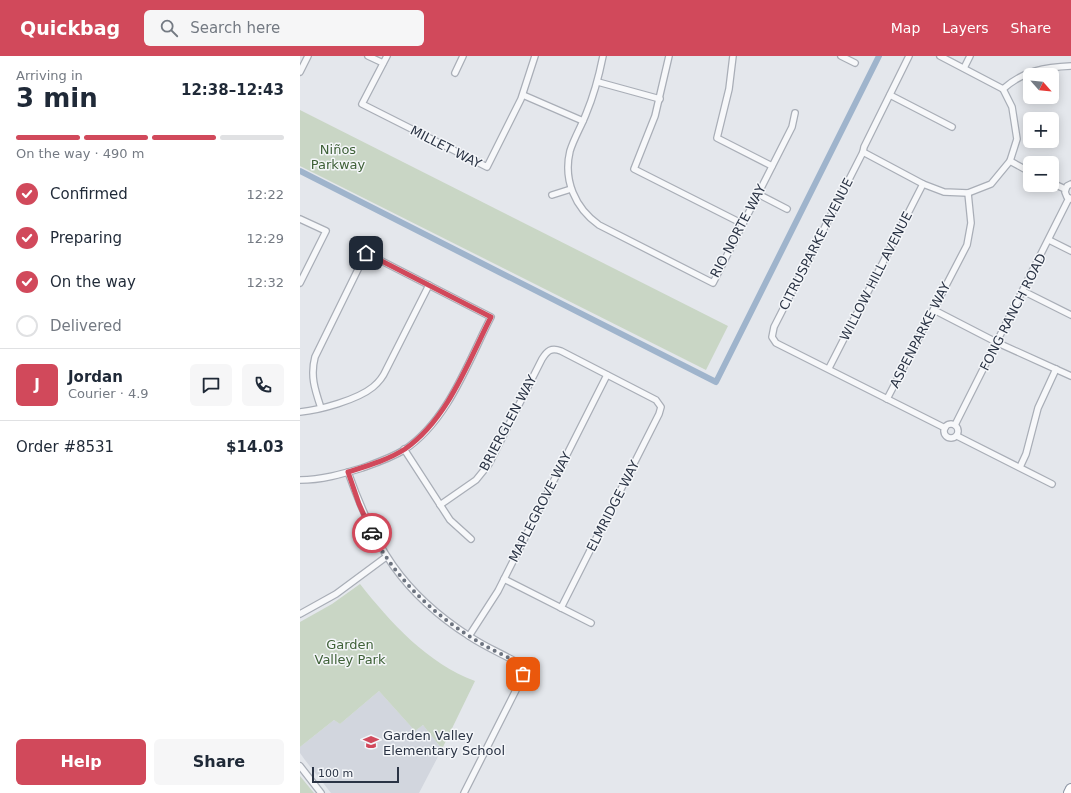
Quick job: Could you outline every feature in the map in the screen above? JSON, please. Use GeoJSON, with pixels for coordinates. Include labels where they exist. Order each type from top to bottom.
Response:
{"type":"FeatureCollection","features":[{"type":"Feature","properties":{"kind":"highway"},"geometry":{"type":"LineString","coordinates":[[1069,793],[1071,789]]}},
{"type":"Feature","properties":{"kind":"street"},"geometry":{"type":"LineString","coordinates":[[300,72],[308,56]]}},
{"type":"Feature","properties":{"kind":"street"},"geometry":{"type":"LineString","coordinates":[[368,56],[383,63],[386,56]]}},
{"type":"Feature","properties":{"kind":"street"},"geometry":{"type":"LineString","coordinates":[[455,74],[463,56]]}},
{"type":"Feature","properties":{"kind":"street","name":"MILLET WAY"},"geometry":{"type":"LineString","coordinates":[[383,63],[362,104],[486,167],[522,95],[535,56]]}},
{"type":"Feature","properties":{"kind":"street"},"geometry":{"type":"LineString","coordinates":[[552,196],[571,189],[569,178],[569,159],[574,141],[598,82],[603,56]]}},
{"type":"Feature","properties":{"kind":"street"},"geometry":{"type":"LineString","coordinates":[[669,56],[660,99],[648,136],[634,169],[743,224]]}},
{"type":"Feature","properties":{"kind":"street"},"geometry":{"type":"LineString","coordinates":[[733,56],[729,89],[717,138],[772,166]]}},
{"type":"Feature","properties":{"kind":"street"},"geometry":{"type":"LineString","coordinates":[[841,56],[855,63]]}},
{"type":"Feature","properties":{"kind":"street","name":"CITRUSPARKE AVENUE"},"geometry":{"type":"LineString","coordinates":[[829,368],[776,343],[772,337],[774,327],[863,152],[864,147],[909,56]]}},
{"type":"Feature","properties":{"kind":"street"},"geometry":{"type":"LineString","coordinates":[[863,152],[923,184],[944,192],[968,192],[990,184],[1010,161],[1017,139],[1012,107],[1002,89],[940,56]]}},
{"type":"Feature","properties":{"kind":"street"},"geometry":{"type":"LineString","coordinates":[[964,68],[970,56]]}},
{"type":"Feature","properties":{"kind":"street"},"geometry":{"type":"LineString","coordinates":[[1002,89],[1011,81],[1027,72],[1048,67],[1071,66]]}},
{"type":"Feature","properties":{"kind":"street"},"geometry":{"type":"LineString","coordinates":[[598,82],[660,99]]}},
{"type":"Feature","properties":{"kind":"street"},"geometry":{"type":"LineString","coordinates":[[522,95],[583,121]]}},
{"type":"Feature","properties":{"kind":"street"},"geometry":{"type":"LineString","coordinates":[[890,95],[952,127]]}},
{"type":"Feature","properties":{"kind":"street","name":"RIO NORTE WAY"},"geometry":{"type":"LineString","coordinates":[[571,189],[582,209],[599,225],[713,283],[792,127],[795,113]]}},
{"type":"Feature","properties":{"kind":"street"},"geometry":{"type":"LineString","coordinates":[[1010,161],[1023,168]]}},
{"type":"Feature","properties":{"kind":"street","name":"WILLOW HILL AVENUE"},"geometry":{"type":"LineString","coordinates":[[829,368],[923,184]]}},
{"type":"Feature","properties":{"kind":"street"},"geometry":{"type":"LineString","coordinates":[[1065,188],[1071,184]]}},
{"type":"Feature","properties":{"kind":"street"},"geometry":{"type":"LineString","coordinates":[[1059,186],[1065,188]]}},
{"type":"Feature","properties":{"kind":"street"},"geometry":{"type":"LineString","coordinates":[[1065,188],[1065,195],[1070,199]]}},
{"type":"Feature","properties":{"kind":"street","name":"ASPENPARKE WAY"},"geometry":{"type":"LineString","coordinates":[[945,428],[887,399],[967,245],[971,223],[968,192]]}},
{"type":"Feature","properties":{"kind":"street"},"geometry":{"type":"LineString","coordinates":[[758,194],[787,209]]}},
{"type":"Feature","properties":{"kind":"street","name":"FONG RANCH ROAD"},"geometry":{"type":"LineString","coordinates":[[955,425],[1070,199]]}},
{"type":"Feature","properties":{"kind":"street"},"geometry":{"type":"LineString","coordinates":[[300,219],[326,231],[300,282]]}},
{"type":"Feature","properties":{"kind":"street"},"geometry":{"type":"LineString","coordinates":[[1049,240],[1071,251]]}},
{"type":"Feature","properties":{"kind":"street"},"geometry":{"type":"LineString","coordinates":[[300,480],[325,478],[380,462],[404,449],[426,432],[442,411],[491,317],[366,253],[315,357],[312,374],[321,408]]}},
{"type":"Feature","properties":{"kind":"street"},"geometry":{"type":"LineString","coordinates":[[300,412],[321,408],[365,392],[379,381],[429,285]]}},
{"type":"Feature","properties":{"kind":"street"},"geometry":{"type":"LineString","coordinates":[[1023,291],[1071,315]]}},
{"type":"Feature","properties":{"kind":"street"},"geometry":{"type":"LineString","coordinates":[[934,310],[1071,376]]}},
{"type":"Feature","properties":{"kind":"street","name":"BRIERGLEN WAY"},"geometry":{"type":"LineString","coordinates":[[440,505],[476,480],[489,464],[542,359],[547,352],[550,350],[557,350],[607,375]]}},
{"type":"Feature","properties":{"kind":"street"},"geometry":{"type":"LineString","coordinates":[[829,368],[887,399]]}},
{"type":"Feature","properties":{"kind":"street"},"geometry":{"type":"LineString","coordinates":[[1020,467],[1026,454],[1038,408],[1056,369]]}},
{"type":"Feature","properties":{"kind":"street","name":"ELMRIDGE WAY"},"geometry":{"type":"LineString","coordinates":[[561,608],[659,414],[661,407],[660,403],[607,375]]}},
{"type":"Feature","properties":{"kind":"street","name":"MAPLEGROVE WAY"},"geometry":{"type":"LineString","coordinates":[[469,636],[504,579],[607,375]]}},
{"type":"Feature","properties":{"kind":"street"},"geometry":{"type":"LineString","coordinates":[[957,436],[958,429],[955,425],[948,425],[945,428],[944,433],[948,438],[957,436],[1052,484]]}},
{"type":"Feature","properties":{"kind":"street"},"geometry":{"type":"LineString","coordinates":[[404,449],[440,505],[457,528],[471,539]]}},
{"type":"Feature","properties":{"kind":"street"},"geometry":{"type":"LineString","coordinates":[[348,472],[367,522],[386,557],[406,584],[442,616],[469,636],[520,664],[523,674],[464,793]]}},
{"type":"Feature","properties":{"kind":"street"},"geometry":{"type":"LineString","coordinates":[[300,614],[324,601],[386,557]]}},
{"type":"Feature","properties":{"kind":"street"},"geometry":{"type":"LineString","coordinates":[[504,579],[591,623]]}},
{"type":"Feature","properties":{"kind":"street"},"geometry":{"type":"LineString","coordinates":[[300,766],[321,793]]}},
{"type":"Feature","properties":{"kind":"shaded area","name":"Garden Valley Elementary School"},"geometry":{"type":"Polygon","coordinates":[[[379,691],[415,731],[423,725],[442,749],[419,793],[331,793],[300,753],[300,747],[334,720],[340,724],[379,691]]]}},
{"type":"Feature","properties":{"kind":"green space","name":"Niños Parkway"},"geometry":{"type":"Polygon","coordinates":[[[300,110],[728,326],[706,370],[300,166],[300,110]]]}},
{"type":"Feature","properties":{"kind":"green space","name":"Garden Valley Park"},"geometry":{"type":"Polygon","coordinates":[[[360,584],[397,627],[426,653],[458,674],[475,681],[442,749],[423,725],[415,731],[379,691],[340,724],[334,720],[300,747],[300,622],[332,604],[360,584]]]}},
{"type":"Feature","properties":{"kind":"green space"},"geometry":{"type":"Polygon","coordinates":[[[300,776],[314,793],[300,793],[300,776]]]}},
{"type":"Feature","properties":{"kind":"waterway"},"geometry":{"type":"LineString","coordinates":[[300,171],[716,382],[879,56]]}},
{"type":"Feature","properties":{"kind":"way so far"},"geometry":{"type":"LineString","coordinates":[[372,533],[386,557],[406,584],[458,629],[482,644],[520,664],[523,674]]}},
{"type":"Feature","properties":{"kind":"place","name":"Garden Valley Elementary School"},"geometry":{"type":"Point","coordinates":[371,742]}},
{"type":"Feature","properties":{"kind":"route"},"geometry":{"type":"LineString","coordinates":[[366,253],[491,317],[447,404],[426,432],[416,441],[388,458],[348,472],[359,504],[372,533]]}}]}
